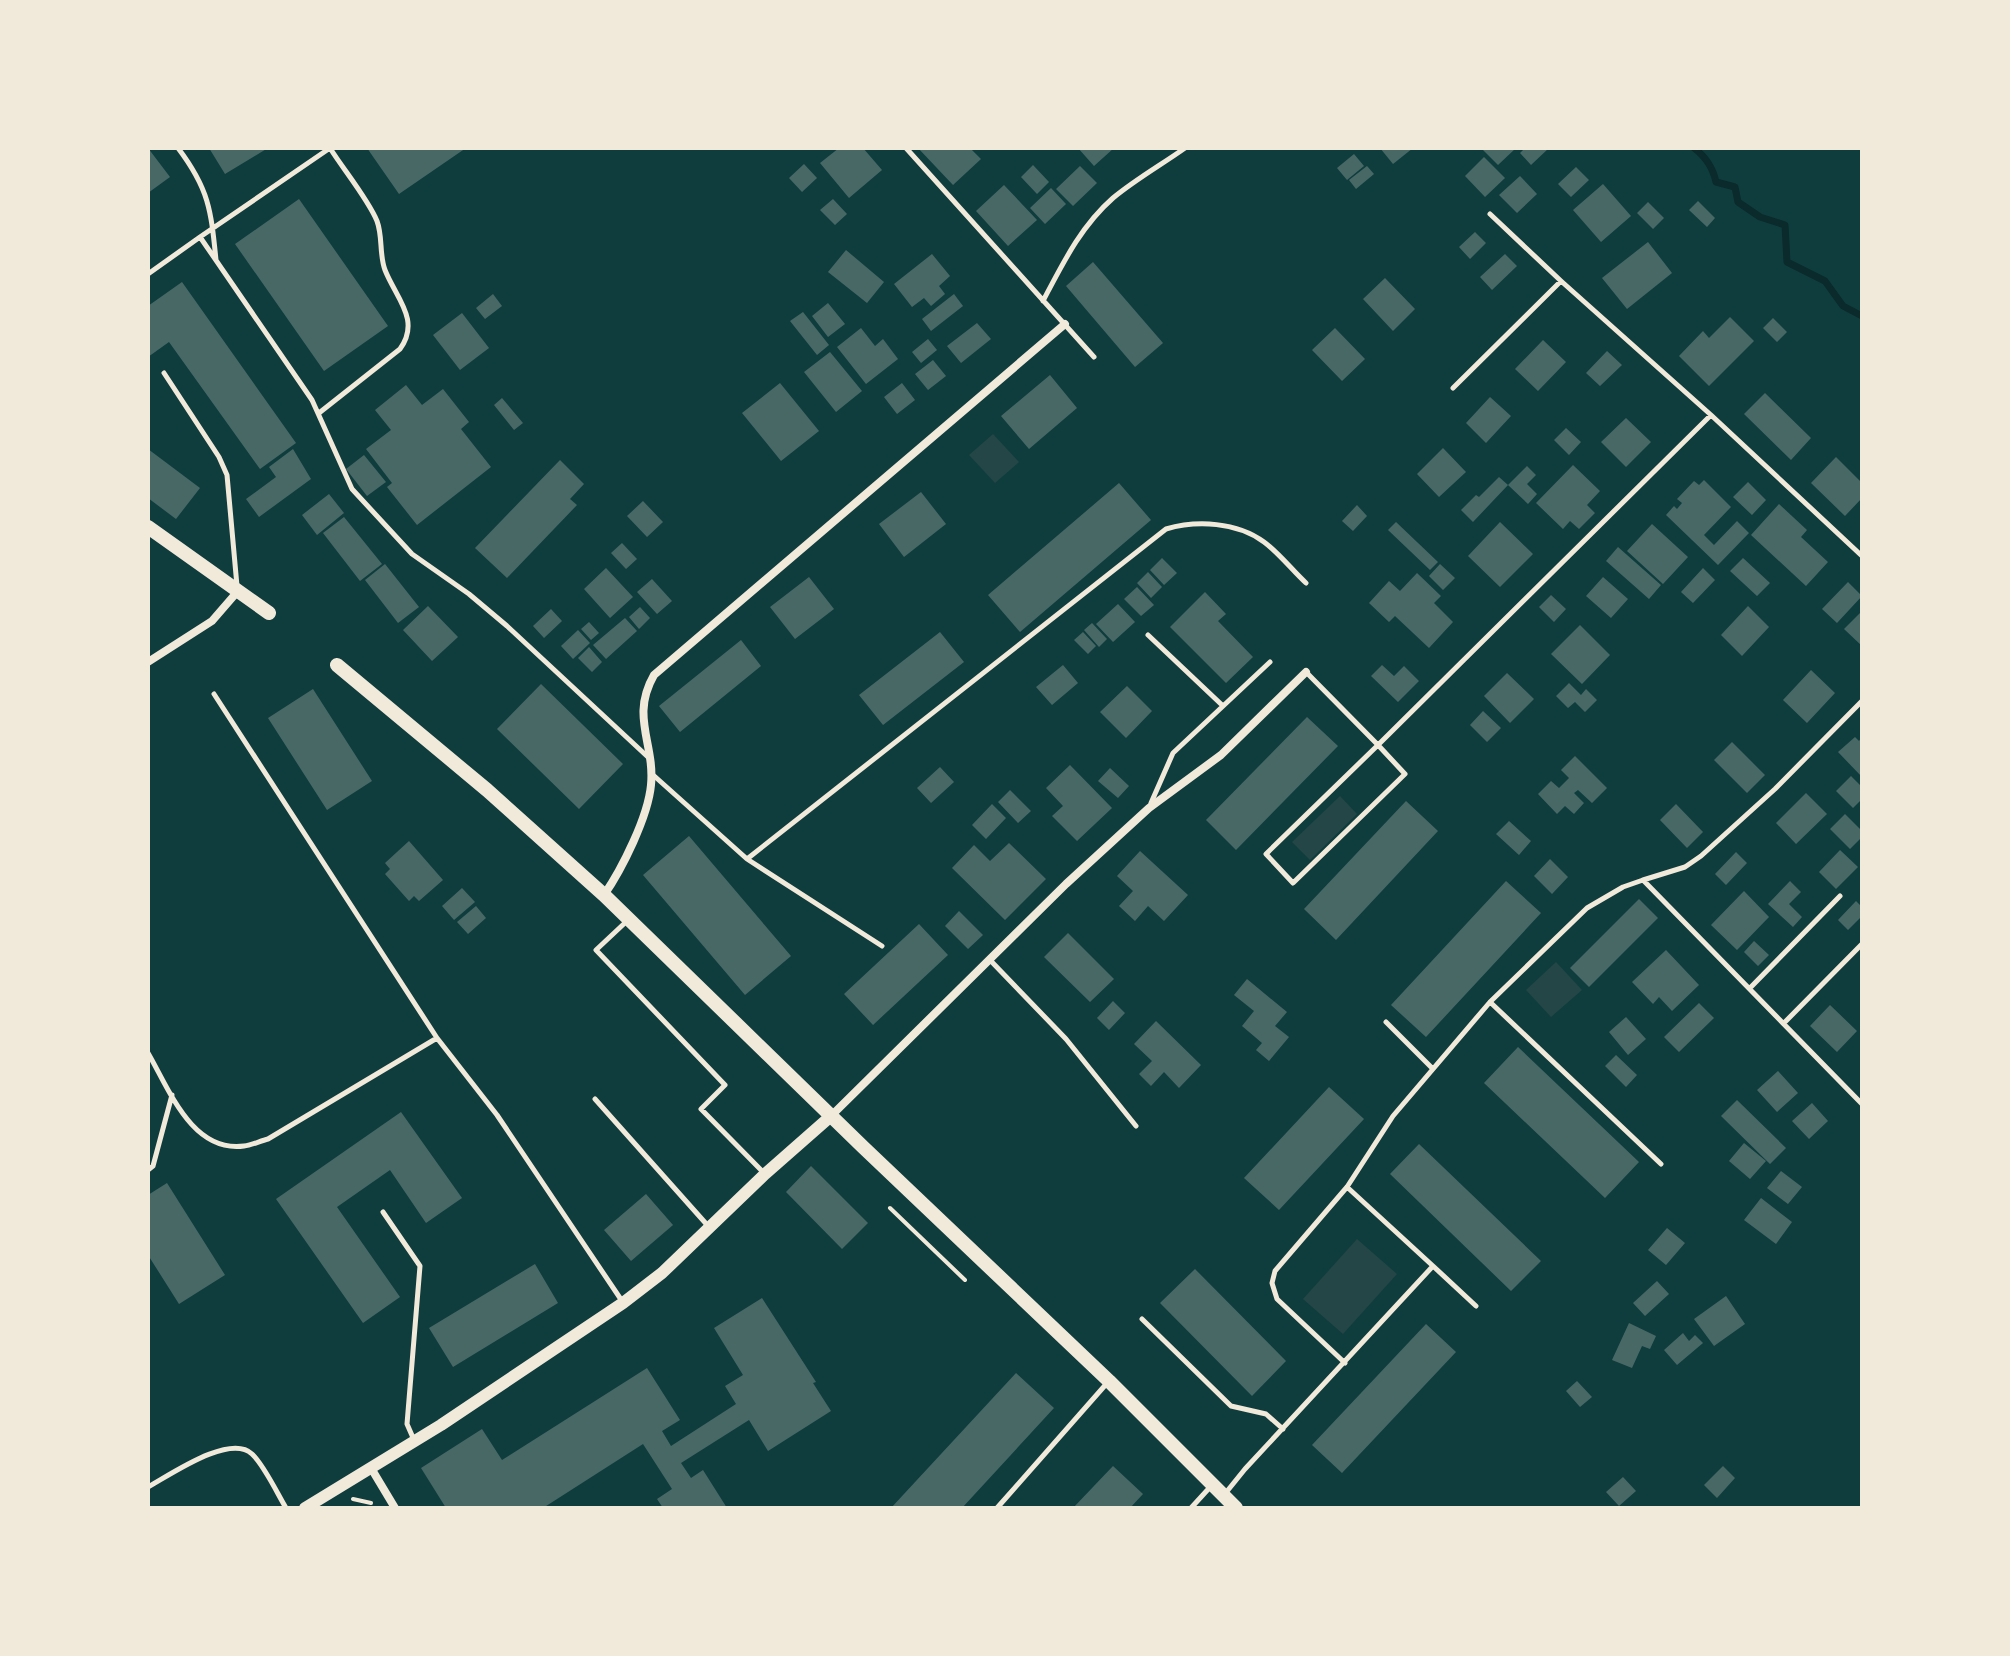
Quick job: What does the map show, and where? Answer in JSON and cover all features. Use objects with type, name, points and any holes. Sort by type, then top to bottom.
[{"type":"main road","points":[[148,527],[269,613]]},
{"type":"main road","points":[[337,665],[487,790],[604,895],[1109,1381],[1236,1508]]},
{"type":"street","points":[[604,895],[618,876],[648,800],[651,773],[642,709],[645,690],[654,675],[1065,324]]},
{"type":"street","points":[[148,662],[212,621],[238,591]]},
{"type":"street","points":[[305,1508],[415,1441],[623,1303],[662,1273],[765,1174],[831,1116],[989,958],[1149,808],[1221,755],[1306,672]]},
{"type":"street","points":[[371,1468],[395,1508]]},
{"type":"lane","points":[[178,148],[205,189],[216,261]]},
{"type":"lane","points":[[148,274],[330,148],[376,220],[383,264],[409,315],[409,327],[407,339],[400,349],[319,413]]},
{"type":"lane","points":[[906,148],[1094,357]]},
{"type":"lane","points":[[1043,301],[1086,226],[1112,199],[1185,148]]},
{"type":"lane","points":[[1490,214],[1862,556]]},
{"type":"lane","points":[[200,237],[319,413],[352,489],[412,554],[469,594],[507,626],[649,758]]},
{"type":"lane","points":[[1453,388],[1561,281]]},
{"type":"lane","points":[[164,373],[219,457],[227,475],[238,591]]},
{"type":"lane","points":[[1306,672],[1378,745],[1405,774],[1293,883],[1266,854],[1378,745],[1711,415]]},
{"type":"lane","points":[[747,859],[1166,529],[1188,522],[1242,532],[1264,541],[1306,583]]},
{"type":"lane","points":[[1148,635],[1222,705]]},
{"type":"lane","points":[[1149,808],[1173,753],[1270,662]]},
{"type":"lane","points":[[214,694],[437,1038],[497,1115],[623,1303]]},
{"type":"lane","points":[[1345,1363],[1277,1299],[1272,1283],[1275,1271],[1347,1187],[1393,1116],[1490,1002],[1587,908],[1623,887],[1685,867],[1701,856],[1775,789],[1862,701]]},
{"type":"lane","points":[[651,773],[747,859],[882,946]]},
{"type":"lane","points":[[1643,880],[1862,1104]]},
{"type":"lane","points":[[1750,988],[1840,896]]},
{"type":"lane","points":[[628,919],[596,950],[725,1085],[701,1109],[765,1174]]},
{"type":"lane","points":[[1784,1023],[1862,944]]},
{"type":"lane","points":[[989,958],[1066,1039],[1136,1126]]},
{"type":"lane","points":[[1490,1002],[1661,1164]]},
{"type":"lane","points":[[1386,1022],[1432,1068]]},
{"type":"lane","points":[[148,1053],[190,1123],[203,1136],[218,1144],[242,1146],[268,1139],[437,1038]]},
{"type":"lane","points":[[148,1170],[153,1166],[173,1094]]},
{"type":"lane","points":[[595,1099],[709,1228]]},
{"type":"lane","points":[[1347,1187],[1476,1306]]},
{"type":"lane","points":[[383,1212],[420,1266],[407,1424],[415,1441]]},
{"type":"lane","points":[[1191,1508],[1218,1490],[1283,1429],[1433,1266]]},
{"type":"lane","points":[[1142,1319],[1231,1406],[1266,1414],[1283,1429]]},
{"type":"lane","points":[[997,1508],[1109,1381]]},
{"type":"lane","points":[[148,1487],[214,1452],[227,1447],[243,1448],[253,1454],[286,1508]]},
{"type":"path","points":[[890,1208],[965,1280]]},
{"type":"path","points":[[347,1498],[371,1503]]},
{"type":"shaded area","points":[[993,434],[1019,462],[995,483],[969,455]]},
{"type":"shaded area","points":[[1340,796],[1357,814],[1310,860],[1292,842]]},
{"type":"shaded area","points":[[1556,962],[1582,990],[1551,1017],[1526,990]]},
{"type":"shaded area","points":[[1357,1239],[1397,1274],[1343,1334],[1303,1299]]},
{"type":"building","points":[[148,148],[170,177],[148,193]]},
{"type":"building","points":[[209,148],[268,148],[225,174]]},
{"type":"building","points":[[367,148],[466,148],[399,194]]},
{"type":"building","points":[[839,148],[863,148],[882,170],[849,198],[820,163]]},
{"type":"building","points":[[918,148],[970,148],[981,159],[953,185]]},
{"type":"building","points":[[1078,148],[1114,148],[1094,166]]},
{"type":"building","points":[[1380,148],[1413,148],[1393,164]]},
{"type":"building","points":[[1481,148],[1516,148],[1498,165]]},
{"type":"building","points":[[1525,148],[1549,148],[1531,165],[1520,153]]},
{"type":"building","points":[[1354,154],[1364,166],[1347,180],[1337,168]]},
{"type":"building","points":[[1484,157],[1505,178],[1485,197],[1465,176]]},
{"type":"building","points":[[804,164],[817,178],[802,192],[789,178]]},
{"type":"building","points":[[1033,165],[1049,182],[1037,194],[1021,177]]},
{"type":"building","points":[[1080,166],[1097,183],[1073,206],[1056,189]]},
{"type":"building","points":[[1367,166],[1374,174],[1356,189],[1349,180]]},
{"type":"building","points":[[1576,167],[1589,180],[1571,197],[1558,184]]},
{"type":"building","points":[[1520,176],[1537,194],[1517,213],[1499,195]]},
{"type":"building","points":[[1603,184],[1631,216],[1601,242],[1573,210]]},
{"type":"building","points":[[1004,185],[1037,220],[1008,246],[976,211]]},
{"type":"building","points":[[1051,188],[1066,204],[1045,224],[1030,208]]},
{"type":"building","points":[[299,199],[388,326],[324,371],[235,244]]},
{"type":"building","points":[[833,199],[847,214],[835,225],[820,210]]},
{"type":"building","points":[[1698,201],[1715,218],[1707,227],[1689,210]]},
{"type":"building","points":[[1648,202],[1664,218],[1653,229],[1637,213]]},
{"type":"building","points":[[1475,232],[1486,243],[1470,259],[1459,247]]},
{"type":"building","points":[[1648,242],[1672,273],[1627,309],[1602,278]]},
{"type":"building","points":[[846,250],[884,282],[867,303],[828,272]]},
{"type":"building","points":[[932,254],[950,276],[939,286],[945,294],[931,306],[924,298],[912,307],[894,284]]},
{"type":"building","points":[[1505,254],[1517,266],[1492,290],[1480,277]]},
{"type":"building","points":[[1093,262],[1163,343],[1135,367],[1066,286]]},
{"type":"building","points":[[1385,278],[1415,309],[1393,331],[1363,299]]},
{"type":"building","points":[[182,282],[296,443],[260,469],[169,342],[148,357],[148,306]]},
{"type":"building","points":[[493,294],[502,306],[485,319],[476,308]]},
{"type":"building","points":[[954,294],[963,306],[931,331],[922,319]]},
{"type":"building","points":[[828,303],[845,324],[828,337],[812,316]]},
{"type":"building","points":[[803,312],[829,345],[817,355],[790,321]]},
{"type":"building","points":[[462,313],[489,348],[460,370],[433,335]]},
{"type":"building","points":[[1730,317],[1754,341],[1709,386],[1679,356],[1703,331],[1709,338]]},
{"type":"building","points":[[1773,318],[1787,332],[1777,342],[1763,328]]},
{"type":"building","points":[[977,323],[991,339],[961,363],[947,346]]},
{"type":"building","points":[[861,328],[875,346],[883,339],[898,359],[866,384],[837,347]]},
{"type":"building","points":[[1335,328],[1365,359],[1342,381],[1312,350]]},
{"type":"building","points":[[928,339],[937,350],[921,363],[912,352]]},
{"type":"building","points":[[1543,340],[1566,362],[1538,391],[1515,369]]},
{"type":"building","points":[[1607,351],[1622,365],[1600,386],[1586,373]]},
{"type":"building","points":[[830,352],[862,391],[836,412],[804,372]]},
{"type":"building","points":[[933,360],[946,376],[928,390],[915,374]]},
{"type":"building","points":[[1050,375],[1077,408],[1029,449],[1001,416]]},
{"type":"building","points":[[780,383],[819,431],[781,461],[742,413]]},
{"type":"building","points":[[902,383],[915,400],[897,414],[884,397]]},
{"type":"building","points":[[406,385],[422,405],[443,389],[469,422],[461,429],[491,467],[417,525],[387,487],[392,483],[366,449],[391,430],[375,410]]},
{"type":"building","points":[[1765,393],[1811,438],[1791,460],[1744,414]]},
{"type":"building","points":[[1490,397],[1511,416],[1486,443],[1466,423]]},
{"type":"building","points":[[502,398],[523,423],[514,430],[494,405]]},
{"type":"building","points":[[1626,418],[1651,442],[1626,467],[1601,442]]},
{"type":"building","points":[[1566,428],[1581,442],[1569,455],[1554,440]]},
{"type":"building","points":[[1443,448],[1466,472],[1439,497],[1417,474]]},
{"type":"building","points":[[148,449],[200,488],[176,519],[148,498]]},
{"type":"building","points":[[293,449],[311,479],[259,517],[246,499],[276,477],[269,467]]},
{"type":"building","points":[[364,455],[386,482],[367,496],[346,469]]},
{"type":"building","points":[[1836,457],[1862,483],[1862,498],[1845,516],[1811,483]]},
{"type":"building","points":[[560,460],[584,484],[570,499],[577,505],[507,578],[475,548]]},
{"type":"building","points":[[1573,465],[1600,491],[1587,505],[1595,513],[1579,529],[1570,521],[1563,529],[1536,503]]},
{"type":"building","points":[[1527,466],[1536,475],[1527,484],[1537,494],[1528,504],[1508,485]]},
{"type":"building","points":[[1499,477],[1508,485],[1473,522],[1461,510]]},
{"type":"building","points":[[1704,480],[1731,507],[1704,535],[1714,545],[1737,521],[1749,533],[1718,565],[1666,515],[1682,503],[1677,499],[1694,481],[1699,485]]},
{"type":"building","points":[[1748,482],[1766,500],[1752,515],[1733,497]]},
{"type":"building","points":[[1119,483],[1151,520],[1020,632],[988,595]]},
{"type":"building","points":[[921,492],[946,524],[904,557],[879,524]]},
{"type":"building","points":[[329,494],[344,513],[317,535],[302,515]]},
{"type":"building","points":[[643,501],[663,522],[647,537],[627,516]]},
{"type":"building","points":[[1779,504],[1807,530],[1801,537],[1828,562],[1806,586],[1751,535]]},
{"type":"building","points":[[1357,505],[1367,516],[1353,531],[1342,521]]},
{"type":"building","points":[[344,517],[382,564],[360,581],[323,533]]},
{"type":"building","points":[[1396,522],[1438,562],[1430,570],[1388,530]]},
{"type":"building","points":[[1500,522],[1533,554],[1500,587],[1468,556]]},
{"type":"building","points":[[1652,524],[1688,557],[1663,584],[1627,551]]},
{"type":"building","points":[[622,543],[637,559],[626,569],[611,553]]},
{"type":"building","points":[[1618,547],[1661,585],[1649,599],[1606,561]]},
{"type":"building","points":[[1162,558],[1177,573],[1164,585],[1150,570]]},
{"type":"building","points":[[1743,558],[1770,583],[1757,596],[1730,571]]},
{"type":"building","points":[[385,564],[419,607],[398,623],[365,580]]},
{"type":"building","points":[[1440,564],[1455,578],[1443,590],[1429,576]]},
{"type":"building","points":[[606,568],[633,597],[610,618],[584,589]]},
{"type":"building","points":[[1703,568],[1715,580],[1693,603],[1681,592]]},
{"type":"building","points":[[1148,572],[1162,587],[1151,598],[1137,583]]},
{"type":"building","points":[[1417,573],[1441,596],[1434,603],[1453,622],[1429,648],[1395,616],[1389,622],[1369,603],[1389,581],[1400,591]]},
{"type":"building","points":[[809,577],[834,609],[795,639],[770,607]]},
{"type":"building","points":[[1603,577],[1628,599],[1611,618],[1586,596]]},
{"type":"building","points":[[652,579],[672,601],[657,614],[637,592]]},
{"type":"building","points":[[1848,582],[1862,596],[1837,623],[1822,609]]},
{"type":"building","points":[[1137,587],[1154,605],[1141,616],[1124,599]]},
{"type":"building","points":[[1205,592],[1226,614],[1218,621],[1253,657],[1226,683],[1170,627]]},
{"type":"building","points":[[1551,595],[1566,609],[1554,622],[1539,607]]},
{"type":"building","points":[[1118,604],[1135,622],[1113,642],[1096,624]]},
{"type":"building","points":[[428,606],[458,637],[432,661],[403,630]]},
{"type":"building","points":[[1748,606],[1769,627],[1742,656],[1721,635]]},
{"type":"building","points":[[640,607],[650,618],[639,629],[629,617]]},
{"type":"building","points":[[551,609],[562,621],[544,638],[533,626]]},
{"type":"building","points":[[1862,611],[1862,646],[1844,629]]},
{"type":"building","points":[[625,618],[637,631],[606,659],[593,645]]},
{"type":"building","points":[[589,622],[599,633],[591,640],[581,629]]},
{"type":"building","points":[[1092,623],[1107,639],[1099,647],[1084,630]]},
{"type":"building","points":[[1580,625],[1610,655],[1582,684],[1551,654]]},
{"type":"building","points":[[578,630],[590,643],[573,659],[561,646]]},
{"type":"building","points":[[940,632],[964,662],[883,725],[859,695]]},
{"type":"building","points":[[1083,632],[1096,646],[1088,654],[1074,640]]},
{"type":"building","points":[[741,640],[761,666],[680,732],[659,706]]},
{"type":"building","points":[[589,647],[602,662],[592,672],[578,658]]},
{"type":"building","points":[[1063,665],[1078,683],[1052,705],[1036,687]]},
{"type":"building","points":[[1382,665],[1394,676],[1404,666],[1419,681],[1398,702],[1371,676]]},
{"type":"building","points":[[1811,670],[1835,693],[1807,723],[1783,700]]},
{"type":"building","points":[[1507,673],[1534,699],[1510,723],[1484,696]]},
{"type":"building","points":[[1569,683],[1581,695],[1586,689],[1597,700],[1585,712],[1575,702],[1568,708],[1556,696]]},
{"type":"building","points":[[541,684],[623,764],[579,809],[497,729]]},
{"type":"building","points":[[1127,686],[1152,711],[1126,738],[1100,712]]},
{"type":"building","points":[[313,689],[372,781],[327,810],[268,718]]},
{"type":"building","points":[[1483,711],[1501,728],[1487,742],[1470,725]]},
{"type":"building","points":[[1307,717],[1338,746],[1236,850],[1206,820]]},
{"type":"building","points":[[1855,737],[1859,741],[1862,737],[1862,777],[1838,752]]},
{"type":"building","points":[[1732,742],[1765,775],[1747,793],[1714,760]]},
{"type":"building","points":[[1575,756],[1607,788],[1592,803],[1578,790],[1574,793],[1584,803],[1574,814],[1565,806],[1557,814],[1538,794],[1551,781],[1559,788],[1569,778],[1561,770]]},
{"type":"building","points":[[1070,765],[1112,808],[1077,841],[1052,816],[1063,806],[1046,788]]},
{"type":"building","points":[[940,767],[954,782],[931,803],[917,788]]},
{"type":"building","points":[[1110,768],[1129,786],[1118,798],[1098,781]]},
{"type":"building","points":[[1851,776],[1862,787],[1862,799],[1853,808],[1836,791]]},
{"type":"building","points":[[1010,790],[1031,811],[1018,823],[998,802]]},
{"type":"building","points":[[1806,793],[1827,814],[1796,844],[1776,823]]},
{"type":"building","points":[[1406,801],[1438,831],[1336,940],[1304,909]]},
{"type":"building","points":[[992,804],[1006,818],[986,839],[972,825]]},
{"type":"building","points":[[1676,804],[1703,832],[1687,848],[1660,820]]},
{"type":"building","points":[[1845,814],[1862,831],[1862,837],[1850,849],[1830,829]]},
{"type":"building","points":[[1509,821],[1531,841],[1519,855],[1496,834]]},
{"type":"building","points":[[689,836],[791,956],[745,995],[643,875]]},
{"type":"building","points":[[409,841],[443,880],[419,901],[414,896],[409,901],[385,874],[390,869],[385,863]]},
{"type":"building","points":[[1009,843],[1046,879],[1005,920],[952,868],[974,845],[990,861]]},
{"type":"building","points":[[1840,850],[1858,867],[1836,889],[1819,872]]},
{"type":"building","points":[[1140,851],[1188,895],[1164,921],[1148,906],[1135,921],[1119,906],[1133,891],[1117,876]]},
{"type":"building","points":[[1736,852],[1747,863],[1726,885],[1715,874]]},
{"type":"building","points":[[1550,859],[1568,877],[1552,894],[1534,876]]},
{"type":"building","points":[[1506,881],[1541,913],[1426,1037],[1391,1005]]},
{"type":"building","points":[[1790,881],[1801,892],[1789,904],[1802,917],[1793,927],[1768,904]]},
{"type":"building","points":[[462,888],[475,902],[454,920],[442,906]]},
{"type":"building","points":[[1744,891],[1769,917],[1737,950],[1711,925]]},
{"type":"building","points":[[1639,899],[1658,918],[1589,987],[1570,968]]},
{"type":"building","points":[[1856,901],[1862,907],[1862,916],[1848,930],[1838,920]]},
{"type":"building","points":[[476,906],[486,918],[468,934],[457,922]]},
{"type":"building","points":[[959,911],[983,935],[968,949],[945,926]]},
{"type":"building","points":[[919,924],[948,955],[873,1025],[844,994]]},
{"type":"building","points":[[1068,933],[1114,979],[1090,1002],[1044,957]]},
{"type":"building","points":[[1754,941],[1769,955],[1758,966],[1744,952]]},
{"type":"building","points":[[1666,950],[1699,985],[1672,1011],[1659,997],[1653,1004],[1632,982]]},
{"type":"building","points":[[1247,979],[1287,1012],[1275,1026],[1289,1037],[1269,1061],[1256,1050],[1262,1043],[1242,1026],[1254,1011],[1234,995]]},
{"type":"building","points":[[1113,1001],[1125,1013],[1109,1030],[1097,1018]]},
{"type":"building","points":[[1699,1003],[1714,1018],[1679,1052],[1664,1037]]},
{"type":"building","points":[[1830,1005],[1857,1031],[1837,1052],[1810,1026]]},
{"type":"building","points":[[1626,1017],[1646,1039],[1628,1055],[1609,1032]]},
{"type":"building","points":[[1156,1021],[1201,1065],[1179,1088],[1164,1072],[1151,1086],[1139,1074],[1152,1061],[1134,1044]]},
{"type":"building","points":[[1518,1047],[1639,1162],[1605,1198],[1484,1083]]},
{"type":"building","points":[[1616,1055],[1637,1075],[1626,1087],[1605,1066]]},
{"type":"building","points":[[1778,1071],[1798,1093],[1777,1112],[1757,1090]]},
{"type":"building","points":[[1329,1087],[1364,1119],[1279,1210],[1244,1178]]},
{"type":"building","points":[[1737,1100],[1786,1148],[1770,1164],[1721,1116]]},
{"type":"building","points":[[1812,1103],[1828,1121],[1809,1139],[1792,1121]]},
{"type":"building","points":[[401,1112],[462,1198],[426,1223],[390,1170],[337,1207],[400,1297],[363,1323],[276,1199]]},
{"type":"building","points":[[1744,1143],[1766,1161],[1750,1179],[1729,1161]]},
{"type":"building","points":[[1419,1144],[1541,1261],[1511,1291],[1390,1174]]},
{"type":"building","points":[[811,1166],[868,1223],[842,1249],[786,1192]]},
{"type":"building","points":[[1781,1171],[1802,1187],[1788,1204],[1767,1188]]},
{"type":"building","points":[[167,1183],[225,1275],[179,1304],[148,1255],[148,1195]]},
{"type":"building","points":[[646,1194],[673,1225],[631,1261],[604,1230]]},
{"type":"building","points":[[1761,1198],[1792,1222],[1776,1244],[1744,1220]]},
{"type":"building","points":[[1667,1228],[1685,1243],[1666,1265],[1648,1250]]},
{"type":"building","points":[[535,1264],[558,1303],[453,1367],[429,1328]]},
{"type":"building","points":[[1195,1269],[1286,1361],[1252,1396],[1160,1303]]},
{"type":"building","points":[[1657,1281],[1669,1294],[1645,1316],[1633,1303]]},
{"type":"building","points":[[1726,1296],[1745,1324],[1714,1346],[1694,1319]]},
{"type":"building","points":[[762,1298],[831,1411],[768,1451],[749,1420],[681,1463],[691,1478],[703,1470],[727,1508],[663,1508],[657,1499],[672,1489],[643,1444],[543,1508],[446,1508],[421,1468],[482,1429],[502,1460],[647,1368],[680,1420],[662,1431],[671,1446],[736,1404],[725,1386],[743,1375],[714,1328]]},
{"type":"building","points":[[1629,1323],[1656,1336],[1650,1349],[1642,1346],[1632,1368],[1612,1360]]},
{"type":"building","points":[[1426,1324],[1456,1352],[1342,1473],[1312,1445]]},
{"type":"building","points":[[1683,1333],[1689,1341],[1695,1335],[1703,1343],[1677,1365],[1664,1350]]},
{"type":"building","points":[[1016,1373],[1054,1408],[962,1508],[891,1508]]},
{"type":"building","points":[[1577,1381],[1592,1397],[1580,1407],[1566,1391]]},
{"type":"building","points":[[1113,1466],[1143,1494],[1130,1508],[1073,1508]]},
{"type":"building","points":[[1723,1466],[1735,1478],[1717,1498],[1704,1485]]},
{"type":"building","points":[[1623,1477],[1636,1491],[1619,1506],[1606,1492]]},
{"type":"waterway","points":[[1694,148],[1708,163],[1716,182],[1735,187],[1738,202],[1760,217],[1785,225],[1787,262],[1825,281],[1843,306],[1862,316]]}]
